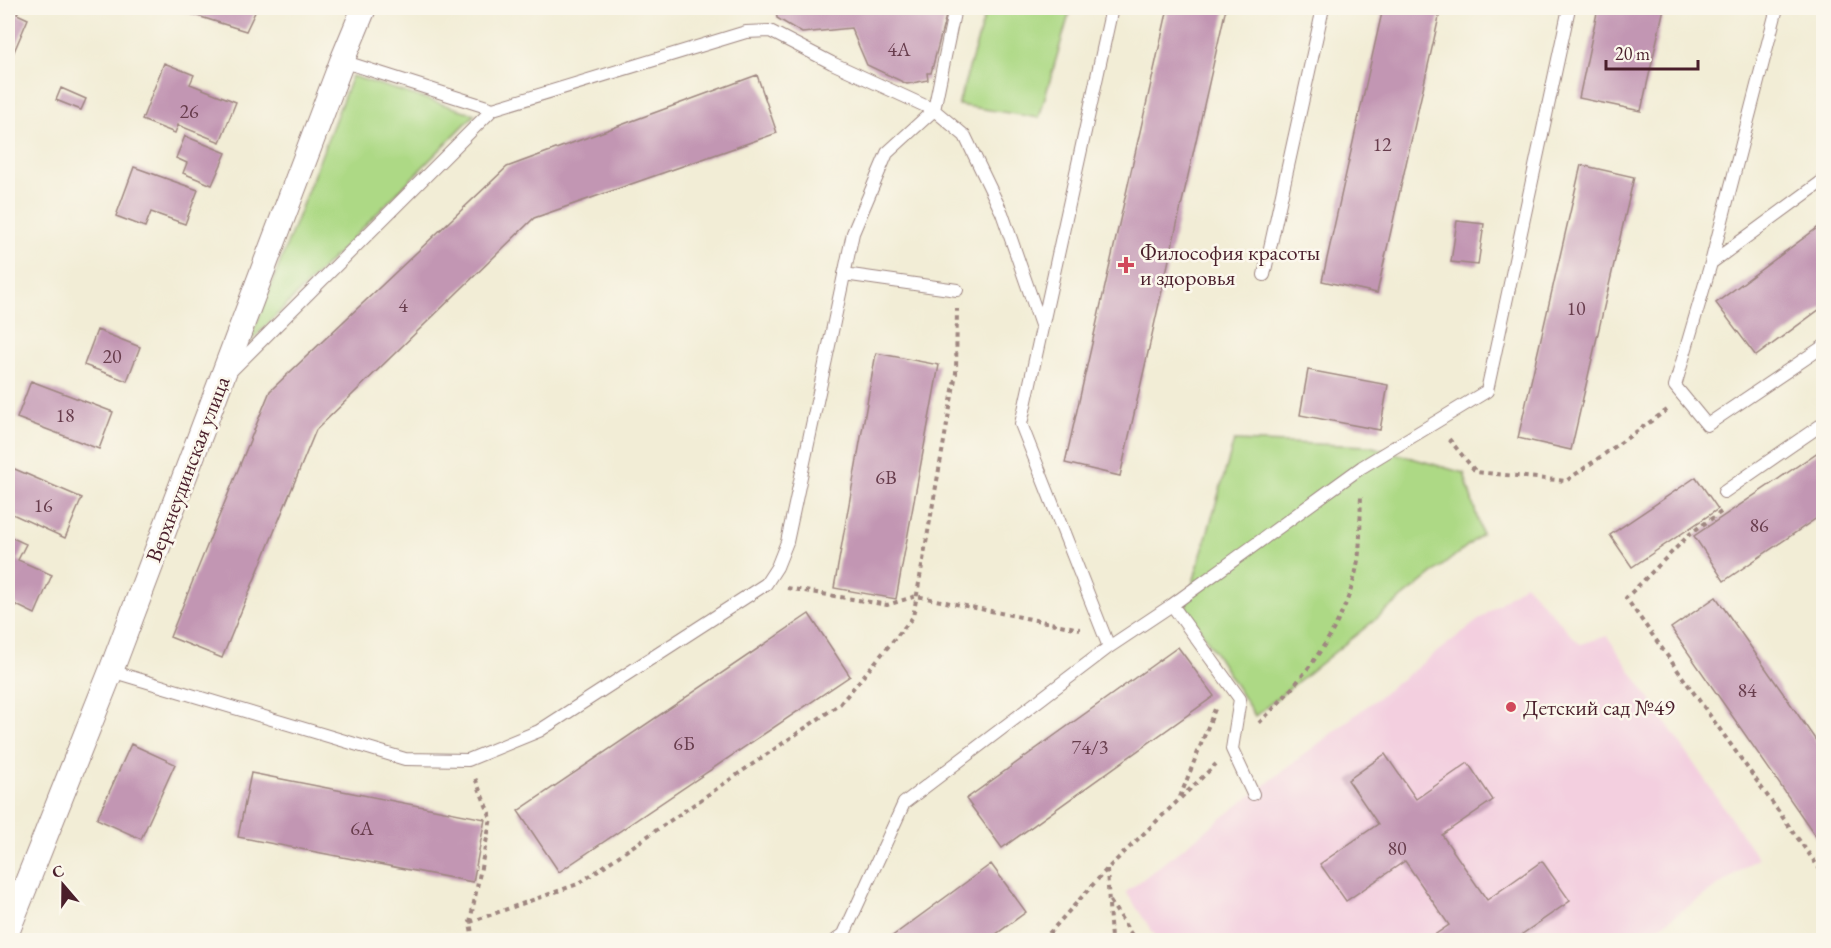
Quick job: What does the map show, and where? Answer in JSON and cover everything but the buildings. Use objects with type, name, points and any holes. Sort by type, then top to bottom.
[{"type":"street","name":"Верхнеудинская улица","points":[[8,930],[111,671],[364,8]]},
{"type":"lane","points":[[111,671],[405,759],[468,760],[539,730],[766,584],[777,567],[787,542],[853,233],[887,153],[934,110],[955,8]]},
{"type":"lane","points":[[1109,647],[1022,424],[1112,8]]},
{"type":"lane","points":[[1264,274],[1323,8]]},
{"type":"lane","points":[[836,940],[844,934],[904,803],[1109,647],[1172,605],[1362,467],[1487,391],[1569,8]]},
{"type":"lane","points":[[1777,8],[1711,263],[1675,386],[1707,425],[1824,346]]},
{"type":"lane","points":[[220,381],[492,109],[746,32],[770,31],[832,63],[934,110],[965,136],[1002,213],[1042,328]]},
{"type":"lane","points":[[342,61],[492,109]]},
{"type":"lane","points":[[1711,263],[1824,180]]},
{"type":"lane","points":[[844,274],[957,291]]},
{"type":"lane","points":[[1724,492],[1824,423]]},
{"type":"lane","points":[[1172,605],[1240,699],[1232,749],[1253,794]]},
{"type":"path","points":[[470,922],[578,884],[840,704],[913,617],[956,374],[957,291]]},
{"type":"path","points":[[1436,422],[1476,472],[1566,481],[1684,398]]},
{"type":"path","points":[[1043,940],[1107,868],[1275,707],[1316,659],[1346,605],[1358,560],[1362,467]]},
{"type":"path","points":[[1724,492],[1725,510],[1691,533],[1626,598],[1824,875]]},
{"type":"path","points":[[766,584],[887,605],[916,596],[1104,634]]},
{"type":"path","points":[[1178,800],[1217,703]]},
{"type":"path","points":[[468,760],[491,818],[470,922],[473,940]]},
{"type":"path","points":[[1107,868],[1111,940]]},
{"type":"path","points":[[1109,900],[1135,940]]},
{"type":"shaded area","name":"Детский сад №49","points":[[1525,584],[1580,644],[1607,636],[1758,858],[1640,940],[1158,940],[1126,892]]},
{"type":"green space","points":[[987,8],[1071,8],[1039,118],[958,105]]},
{"type":"green space","points":[[352,76],[475,114],[249,343]]},
{"type":"green space","points":[[1234,441],[1370,446],[1464,473],[1482,534],[1255,716],[1186,607]]},
{"type":"place","name":"Философия красоты и здоровья","points":[[1126,265]]},
{"type":"place","name":"Детский сад №49","points":[[1511,707]]}]
